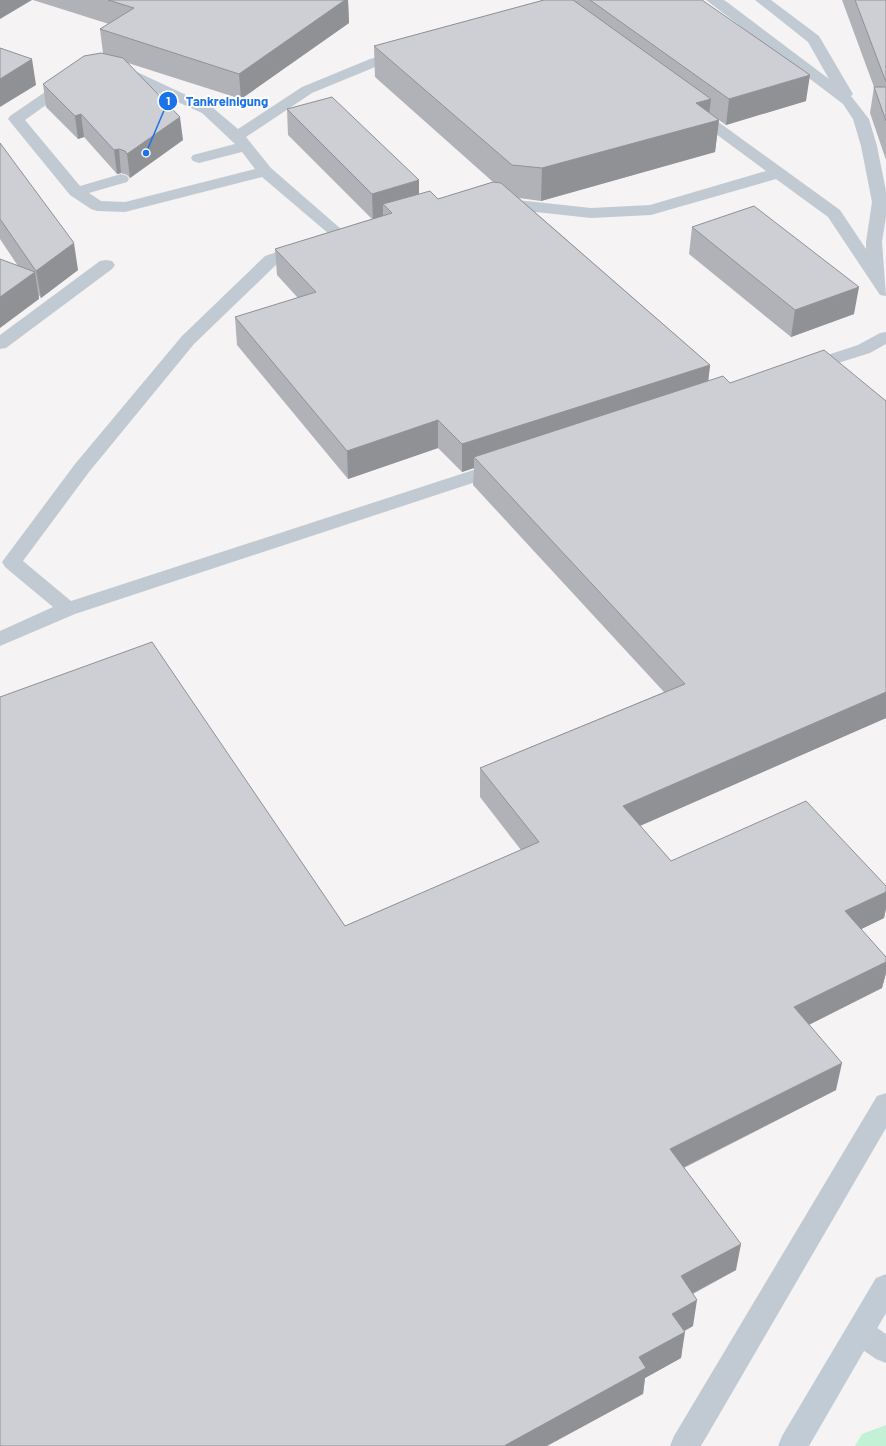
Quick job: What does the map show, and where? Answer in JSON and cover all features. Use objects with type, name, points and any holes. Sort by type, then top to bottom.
[{"type":"main road","points":[[792,1446],[886,1287]]},
{"type":"street","points":[[713,0],[722,5],[848,101]]},
{"type":"street","points":[[762,0],[814,39],[848,101],[861,119],[870,146],[880,202],[874,242],[876,277]]},
{"type":"street","points":[[199,158],[240,142],[307,90],[375,62],[418,49]]},
{"type":"street","points":[[68,609],[6,559],[188,340],[271,260],[348,234],[265,171],[240,142],[207,110],[132,75],[104,69]]},
{"type":"street","points":[[81,74],[16,119],[76,192],[97,206],[125,207],[265,171]]},
{"type":"street","points":[[681,102],[834,214],[886,291]]},
{"type":"street","points":[[484,201],[591,213],[651,210],[778,172]]},
{"type":"street","points":[[76,192],[121,179]]},
{"type":"street","points":[[0,344],[106,265]]},
{"type":"street","points":[[788,374],[864,349],[886,337]]},
{"type":"street","points":[[0,639],[68,609],[516,463]]},
{"type":"street","points":[[685,1446],[886,1104]]},
{"type":"street","points":[[860,1332],[886,1350]]},
{"type":"green space","points":[[886,1425],[886,1446],[855,1446],[862,1434]]},
{"type":"building","points":[[108,0],[345,0],[239,74],[100,29],[134,8]]},
{"type":"building","points":[[544,0],[573,0],[711,99],[696,103],[719,120],[542,168],[512,165],[374,46]]},
{"type":"building","points":[[590,0],[702,0],[810,75],[729,99]]},
{"type":"building","points":[[855,0],[886,0],[886,82]]},
{"type":"building","points":[[0,48],[32,59],[0,79]]},
{"type":"building","points":[[101,53],[123,58],[180,117],[127,154],[125,151],[119,149],[114,150],[81,114],[75,116],[43,84],[84,56]]},
{"type":"building","points":[[874,87],[886,87],[886,121]]},
{"type":"building","points":[[332,97],[419,180],[372,194],[287,109]]},
{"type":"building","points":[[0,143],[74,243],[36,271],[0,219]]},
{"type":"building","points":[[493,182],[501,183],[710,365],[462,444],[438,420],[347,451],[235,317],[316,292],[275,249],[392,213],[383,204],[430,191],[438,199]]},
{"type":"building","points":[[754,206],[859,287],[795,310],[692,227]]},
{"type":"building","points":[[0,259],[35,272],[0,297]]},
{"type":"building","points":[[824,350],[886,401],[886,692],[623,806],[671,861],[806,801],[886,886],[886,892],[845,911],[886,957],[886,962],[794,1007],[842,1063],[670,1149],[741,1244],[681,1276],[697,1300],[672,1314],[685,1332],[639,1357],[646,1368],[504,1446],[0,1446],[0,697],[152,642],[345,926],[539,842],[480,768],[685,684],[474,457],[723,376],[730,383]]},
{"type":"place","name":"Tankreinigung","points":[[146,153]]}]
